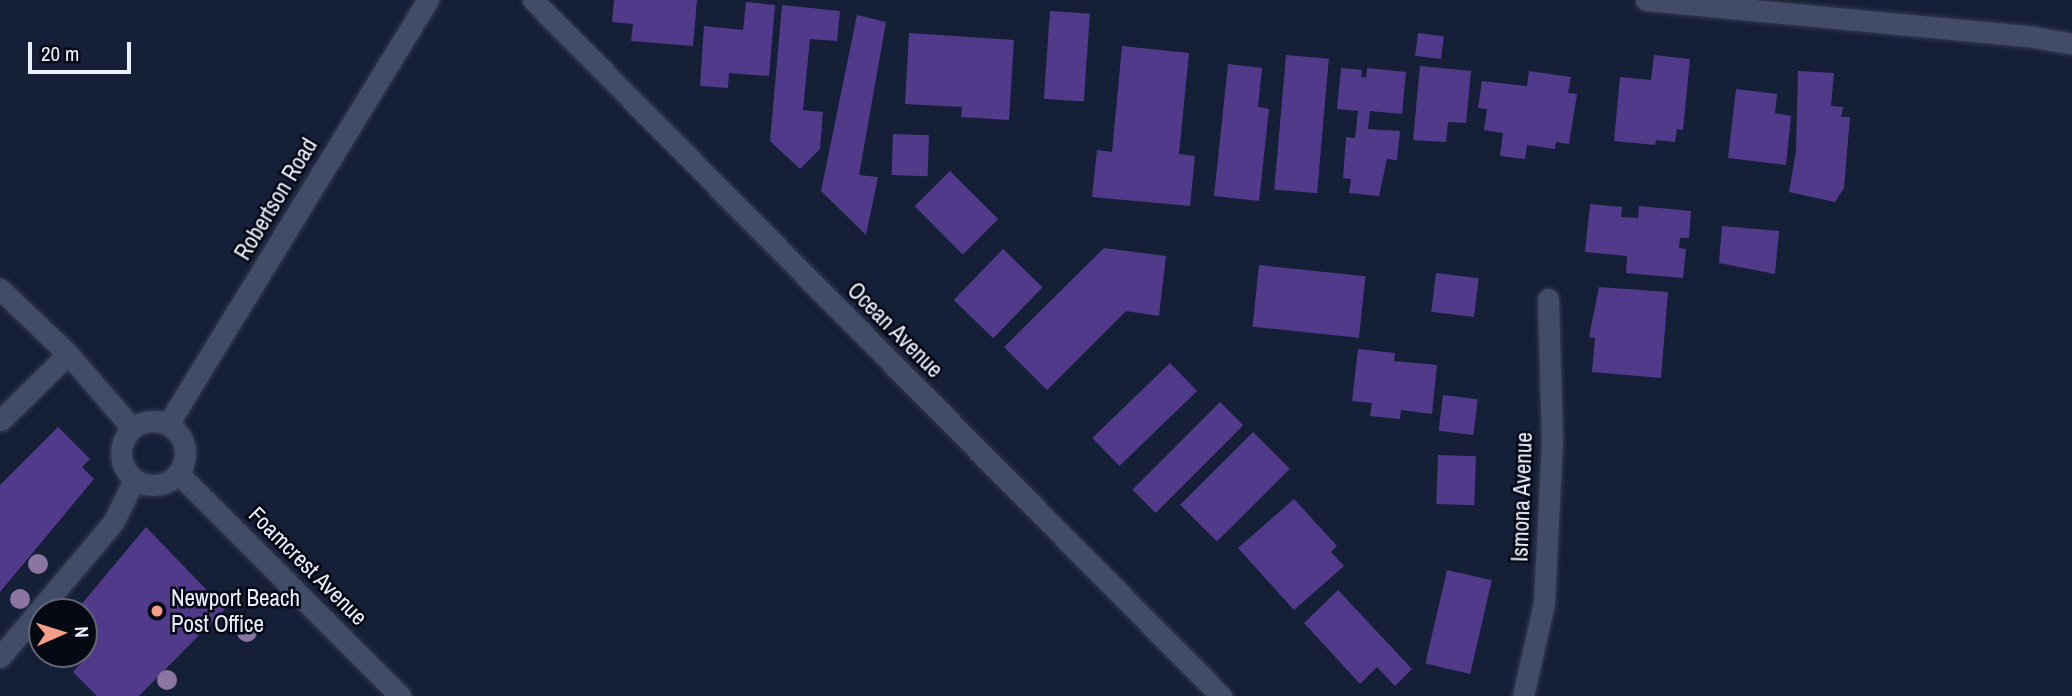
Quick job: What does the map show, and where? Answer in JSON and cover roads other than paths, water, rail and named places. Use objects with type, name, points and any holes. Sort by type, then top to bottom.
[{"type":"street","name":"Robertson Road","points":[[168,424],[428,0]]},
{"type":"street","name":"Ocean Avenue","points":[[533,0],[1221,696]]},
{"type":"street","points":[[1646,0],[2034,37],[2072,44]]},
{"type":"street","points":[[0,289],[68,354],[132,428]]},
{"type":"street","name":"Ismona Avenue","points":[[1523,696],[1544,603],[1552,442],[1548,299]]},
{"type":"street","points":[[1,420],[68,354]]},
{"type":"street","points":[[150,421],[168,424],[178,433],[185,454],[178,473],[159,485],[134,480],[120,457],[132,428],[150,421]]},
{"type":"street","name":"Foamcrest Avenue","points":[[178,473],[400,696]]},
{"type":"street","points":[[0,657],[114,521],[134,480]]},
{"type":"place","name":"Newport Beach Post Office","points":[[157,611]]}]
